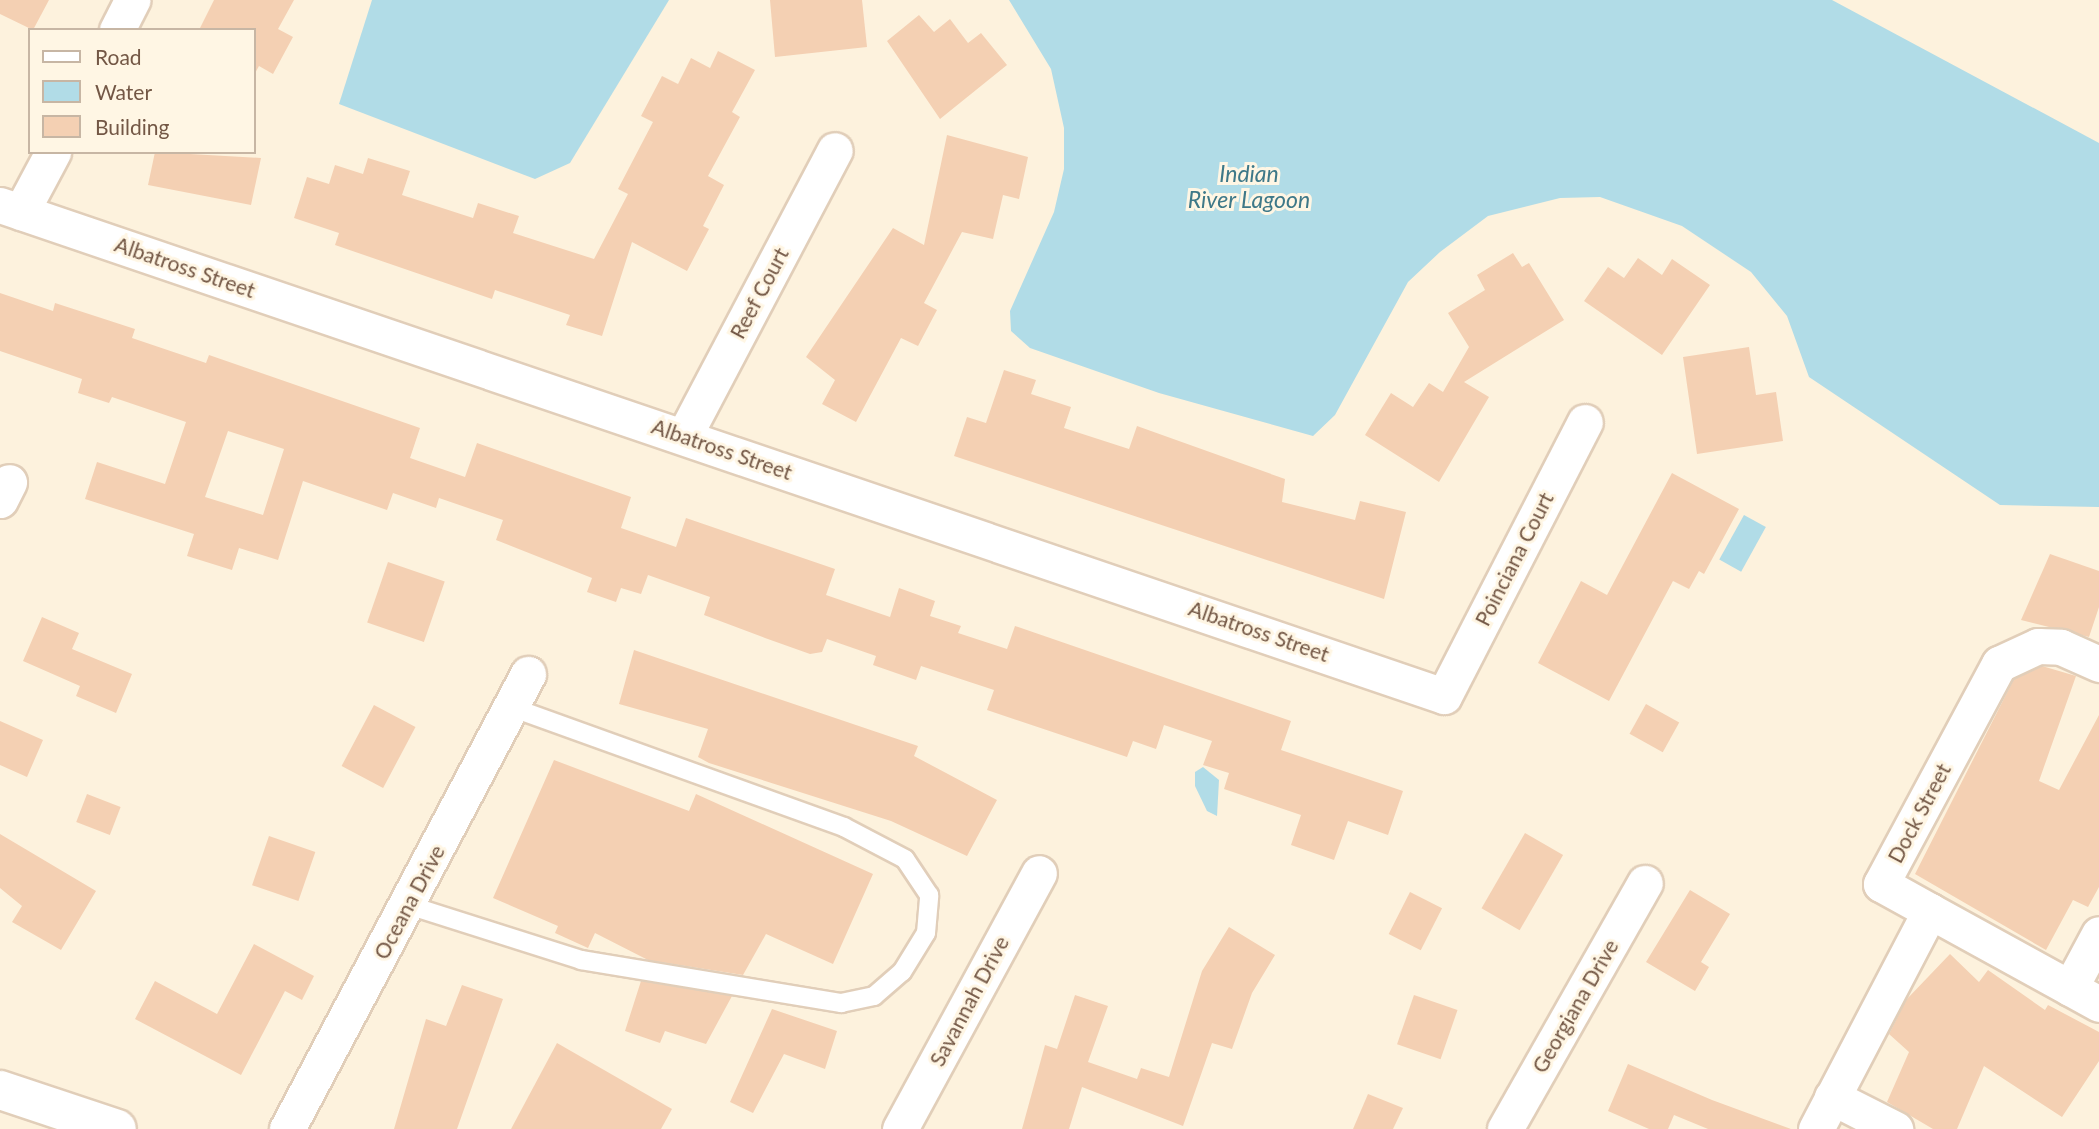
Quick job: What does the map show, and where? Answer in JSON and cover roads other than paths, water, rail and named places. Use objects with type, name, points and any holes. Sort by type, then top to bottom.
[{"type":"street","points":[[118,28],[132,0]]},
{"type":"street","name":"Reef Court","points":[[684,436],[835,150]]},
{"type":"street","points":[[10,208],[50,154]]},
{"type":"street","name":"Albatross Street","points":[[10,208],[1444,696]]},
{"type":"street","name":"Poinciana Court","points":[[1444,696],[1585,422]]},
{"type":"street","name":"Dock Street","points":[[1930,911],[1881,884],[1998,664],[2038,646],[2090,659]]},
{"type":"street","name":"Oceana Drive","points":[[287,1129],[528,674]]},
{"type":"street","name":"Savannah Drive","points":[[900,1129],[1039,873]]},
{"type":"street","name":"Georgiana Drive","points":[[1505,1129],[1645,883]]},
{"type":"street","points":[[1816,1129],[1930,911],[2085,996],[2099,934]]},
{"type":"street","points":[[0,1090],[117,1129]]},
{"type":"street","points":[[1832,1097],[1895,1129]]},
{"type":"lane","points":[[408,905],[581,960],[842,1003],[874,996],[902,972],[926,933],[929,895],[905,859],[845,827],[511,707]]},
{"type":"water","points":[[372,0],[669,0],[570,163],[535,179],[339,104]]},
{"type":"water","name":"Indian River Lagoon","points":[[1009,0],[1832,0],[2099,143],[2099,507],[2000,505],[1809,377],[1787,316],[1751,272],[1682,226],[1600,197],[1560,198],[1488,216],[1440,252],[1408,282],[1335,415],[1313,436],[1159,393],[1030,348],[1011,331],[1010,311],[1054,212],[1064,169],[1064,128],[1051,69]]},
{"type":"water","points":[[1744,515],[1766,527],[1741,572],[1719,560]]},
{"type":"water","points":[[1203,767],[1219,780],[1217,816],[1207,811],[1195,786],[1195,772]]}]
